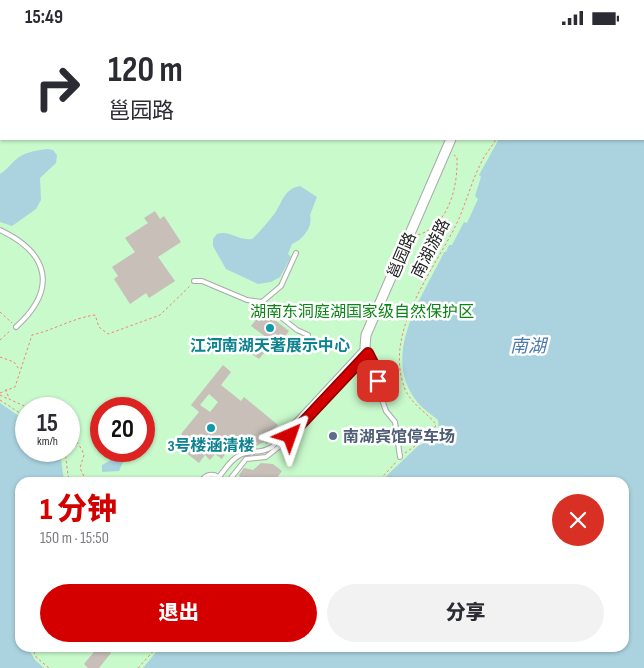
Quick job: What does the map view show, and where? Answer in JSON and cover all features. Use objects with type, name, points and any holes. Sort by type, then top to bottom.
[{"type":"street","name":"邕园路","points":[[368,353],[366,335],[449,140]]},
{"type":"lane","points":[[0,230],[20,239],[31,249],[38,261],[42,277],[42,289],[37,301],[16,327]]},
{"type":"lane","points":[[262,302],[281,286],[296,253]]},
{"type":"lane","points":[[194,281],[202,281],[247,300],[262,302],[297,330],[308,335]]},
{"type":"lane","points":[[368,353],[376,369],[380,394],[386,411],[395,422],[400,457]]},
{"type":"lane","points":[[205,477],[208,475],[219,477],[238,456],[245,453],[261,453],[272,447],[368,353]]},
{"type":"lane","points":[[232,477],[246,459],[266,457],[280,446],[368,353]]},
{"type":"path","name":"南湖游路","points":[[382,477],[400,457],[433,433],[436,424],[413,404],[402,380],[399,360],[400,339],[407,319],[456,224],[482,160],[495,140]]},
{"type":"path","points":[[409,236],[429,231],[444,215],[455,191],[458,177],[457,157],[445,148]]},
{"type":"path","points":[[15,402],[0,394],[6,389],[15,387],[32,335],[53,330],[79,317],[95,315],[99,327],[108,334],[129,327],[160,315],[194,281]]},
{"type":"path","points":[[0,312],[16,327],[4,334],[0,340]]},
{"type":"path","points":[[0,357],[14,362],[20,370]]},
{"type":"path","points":[[6,389],[9,399]]},
{"type":"path","points":[[0,400],[15,410]]},
{"type":"path","points":[[80,447],[84,455],[80,468],[84,477]]},
{"type":"path","points":[[66,462],[68,477]]},
{"type":"path","points":[[34,652],[36,657],[49,668]]},
{"type":"path","points":[[138,668],[152,652]]},
{"type":"green space","name":"湖南东洞庭湖国家级自然保护区","points":[[0,140],[644,140],[644,668],[0,668]]},
{"type":"water","name":"南湖","points":[[498,140],[644,140],[644,668],[143,668],[156,652],[629,652],[629,477],[385,477],[418,446],[434,438],[439,431],[438,420],[417,402],[406,381],[402,362],[404,343],[417,305],[444,252],[446,252],[449,245],[452,245],[464,222],[467,223],[478,199],[475,196],[481,177],[479,175]]},
{"type":"water","points":[[47,149],[53,150],[57,155],[56,163],[40,178],[41,200],[36,209],[12,226],[0,222],[0,174],[22,155]]},
{"type":"water","points":[[300,186],[317,197],[310,215],[309,228],[300,239],[292,244],[288,254],[291,257],[280,277],[271,282],[258,284],[226,269],[213,246],[213,239],[217,234],[226,233],[242,239],[252,239],[275,213],[284,196],[290,190]]},
{"type":"water","points":[[0,403],[15,413],[15,462],[61,462],[63,477],[15,477],[15,652],[30,652],[35,660],[44,668],[0,668]]},
{"type":"water","points":[[108,462],[123,462],[119,471],[102,472],[102,465]]},
{"type":"building","points":[[155,211],[160,219],[164,216],[181,242],[158,257],[175,281],[149,298],[146,293],[130,304],[114,279],[118,276],[112,267],[135,252],[125,238],[148,223],[144,218]]},
{"type":"building","name":"江河南湖天著展示中心","points":[[263,311],[289,331],[278,346],[251,326]]},
{"type":"building","points":[[248,341],[264,353],[259,359],[243,348]]},
{"type":"building","name":"3号楼涵清楼","points":[[223,365],[231,372],[221,385],[241,401],[244,397],[278,425],[273,430],[277,433],[267,444],[264,442],[256,446],[234,439],[222,459],[215,454],[210,460],[205,455],[199,463],[176,445],[183,436],[181,434],[199,412],[191,405]],"holes":[[[209,394],[218,402],[210,412],[200,405]]]},
{"type":"building","points":[[261,463],[273,464],[282,471],[278,477],[240,477],[239,475],[244,468],[253,470]]},
{"type":"building","points":[[94,652],[111,653],[99,668],[88,668],[84,664]]},
{"type":"place","name":"江河南湖天著展示中心","points":[[270,328]]},
{"type":"place","name":"3号楼涵清楼","points":[[211,428]]},
{"type":"place","name":"南湖宾馆停车场","points":[[333,436]]},
{"type":"route","points":[[290,436],[368,353],[376,369],[378,381]]}]
